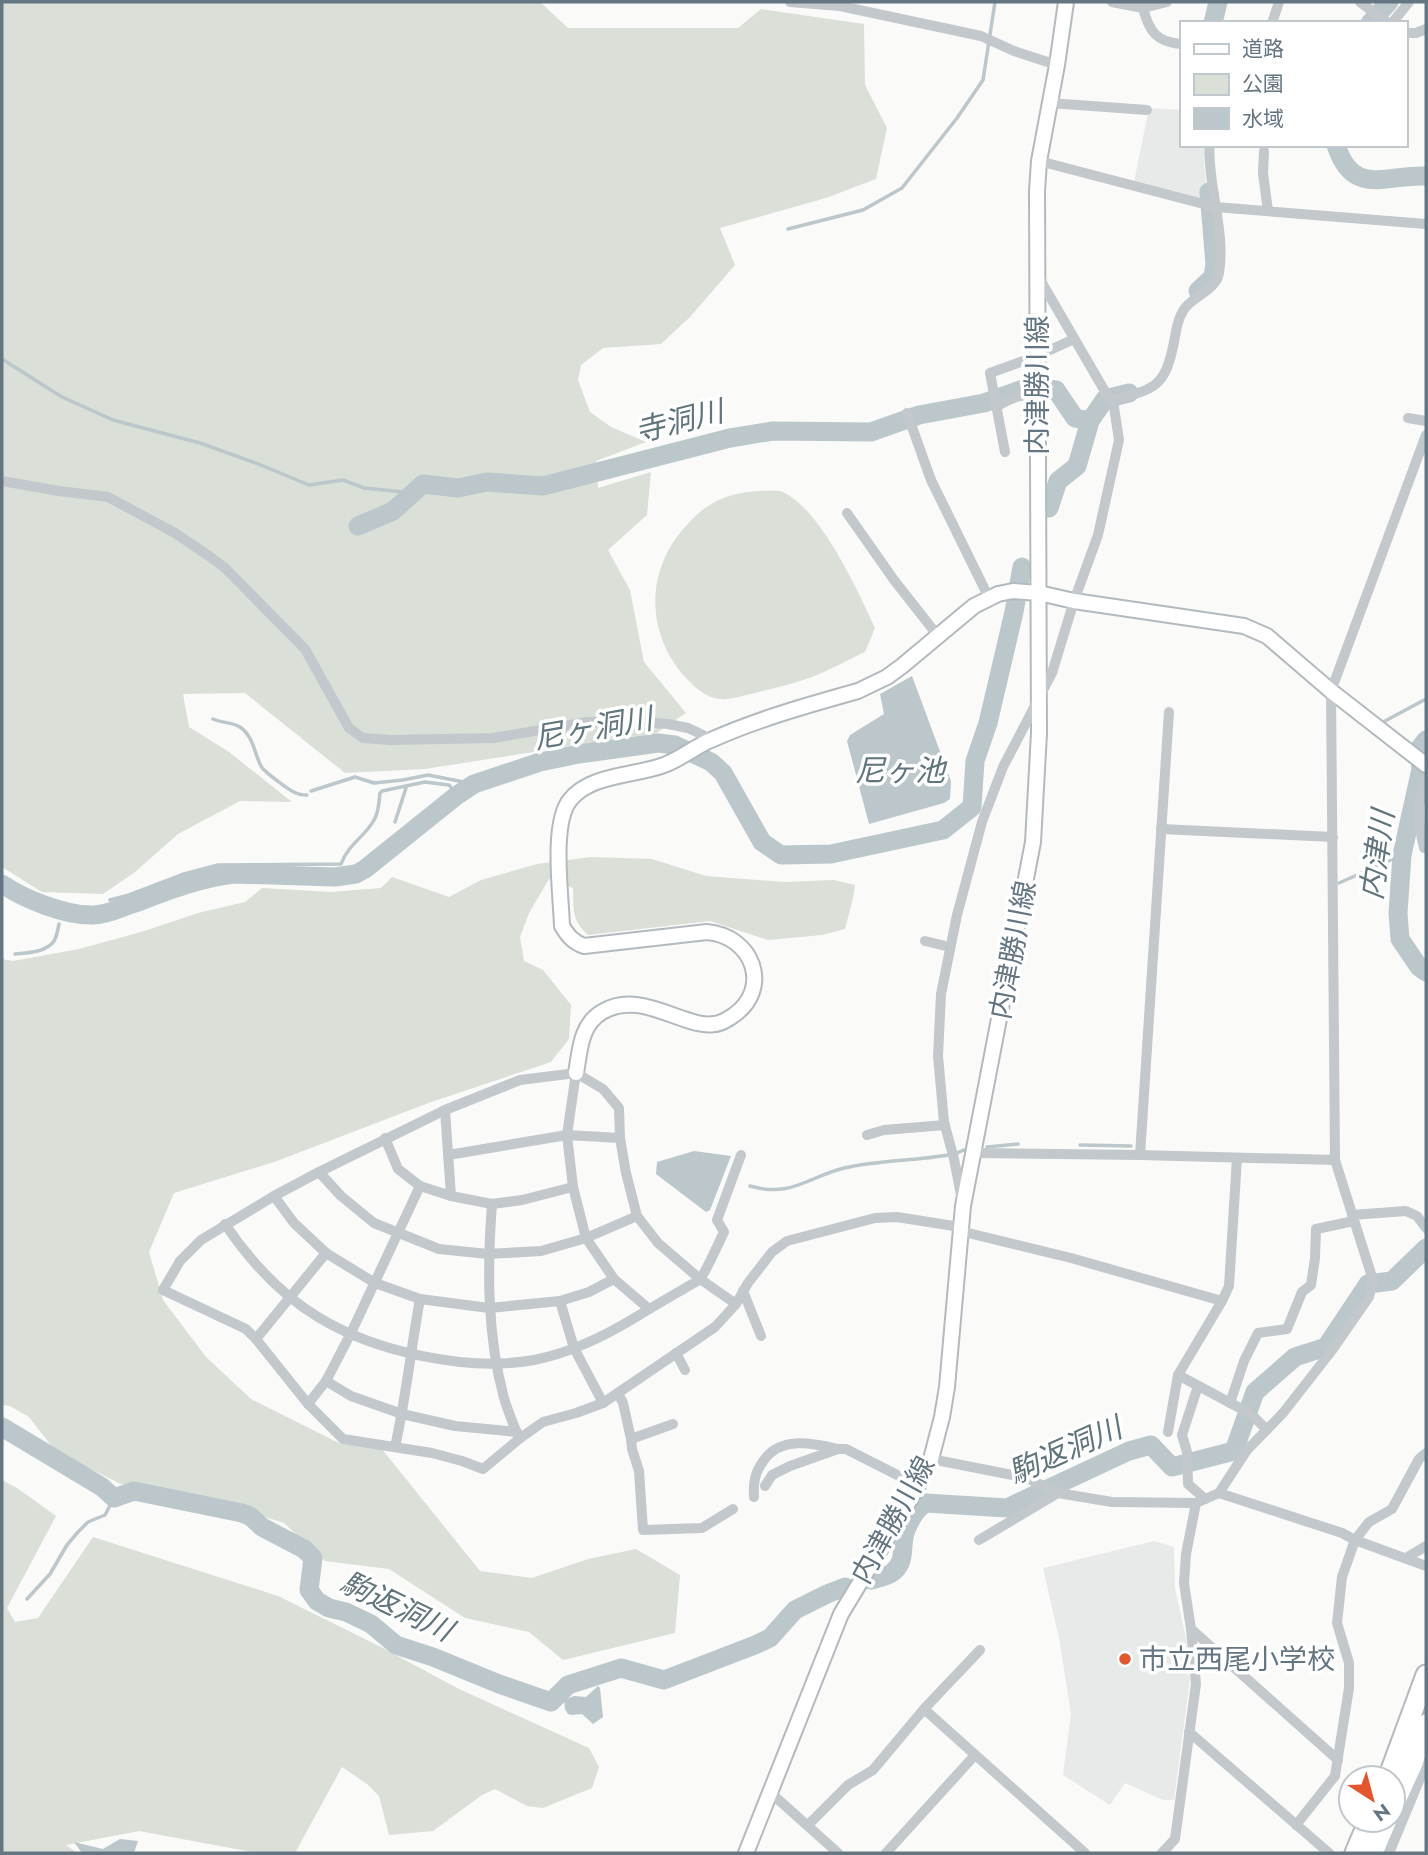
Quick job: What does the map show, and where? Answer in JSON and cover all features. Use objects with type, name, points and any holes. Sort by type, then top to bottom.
[{"type":"highway","points":[[1393,1764],[1426,1675]]},
{"type":"highway","points":[[1407,1776],[1426,1724]]},
{"type":"highway","points":[[1355,1853],[1363,1834]]},
{"type":"highway","points":[[1373,1853],[1381,1834]]},
{"type":"main road","name":"内津勝川線","points":[[746,1853],[841,1614],[931,1459],[942,1417],[963,1206],[1033,842],[1039,701],[1026,592],[1038,397],[1037,191],[1066,2]]},
{"type":"main road","points":[[576,1073],[583,1032],[601,1012],[627,1003],[642,1005],[696,1024],[715,1024],[729,1019],[746,1004],[754,977],[752,964],[740,944],[719,933],[707,932],[584,946],[575,943],[562,926],[558,833],[562,814],[570,800],[580,790],[592,784],[651,769],[679,758],[708,741],[752,724],[873,685],[902,666],[974,606],[989,597],[1026,592],[1244,626],[1267,636],[1331,691],[1426,765]]},
{"type":"street","points":[[790,2],[840,6],[981,36],[1014,51],[1057,65]]},
{"type":"street","points":[[1112,2],[1143,8],[1167,2]]},
{"type":"street","points":[[1273,21],[1279,2]]},
{"type":"street","points":[[1392,21],[1409,2]]},
{"type":"street","points":[[1364,3],[1387,21]]},
{"type":"street","points":[[1143,8],[1153,34],[1180,44]]},
{"type":"street","points":[[1407,33],[1426,29]]},
{"type":"street","points":[[1050,103],[1147,110]]},
{"type":"street","points":[[1110,400],[1136,394],[1156,385],[1169,367],[1179,319],[1184,309],[1216,280],[1219,272],[1219,241],[1210,147]]},
{"type":"street","points":[[1264,151],[1263,173],[1268,211]]},
{"type":"street","points":[[1040,161],[1215,207],[1426,224]]},
{"type":"street","points":[[963,1206],[944,1125],[938,1056],[941,994],[950,947],[982,822],[1003,767],[1052,673],[1098,536],[1119,440],[1114,408],[1110,400],[1036,274]]},
{"type":"street","points":[[1006,453],[990,373],[1074,339]]},
{"type":"street","points":[[997,406],[1017,396],[1038,397]]},
{"type":"street","points":[[907,413],[931,480],[989,597]]},
{"type":"street","points":[[1409,418],[1426,421]]},
{"type":"street","points":[[931,1459],[1027,1478],[1058,1493],[1112,1502],[1201,1501],[1219,1493],[1247,1450],[1283,1413],[1369,1297],[1373,1280],[1335,1160],[1331,691],[1426,435]]},
{"type":"street","points":[[2,481],[108,497],[175,533],[209,556],[225,568],[306,649],[349,728],[363,738],[493,738],[588,722],[644,722],[688,728],[703,735],[708,741]]},
{"type":"street","points":[[847,513],[938,636]]},
{"type":"street","points":[[1140,1155],[1169,712]]},
{"type":"street","points":[[1424,848],[1419,830],[1419,808],[1426,780]]},
{"type":"street","points":[[1161,830],[1333,837]]},
{"type":"street","points":[[925,941],[950,947]]},
{"type":"street","points":[[576,1073],[567,1135],[573,1186],[586,1238],[614,1279],[649,1309]]},
{"type":"street","points":[[736,1304],[700,1279],[658,1243],[637,1216],[620,1138],[619,1108],[603,1089],[576,1073],[520,1080],[445,1110],[319,1172],[201,1240],[180,1261],[163,1290],[246,1329],[309,1404],[343,1439],[432,1453],[483,1469],[518,1436],[543,1422],[603,1403],[715,1327],[736,1304],[772,1252],[787,1241],[875,1218],[897,1217],[960,1229],[1222,1301]]},
{"type":"street","points":[[445,1110],[451,1196]]},
{"type":"street","points":[[867,1135],[884,1129],[944,1125]]},
{"type":"street","points":[[448,1155],[567,1135],[620,1138]]},
{"type":"street","points":[[385,1138],[398,1168],[420,1186],[451,1196],[492,1204],[522,1200],[573,1186]]},
{"type":"street","points":[[975,1153],[1335,1160]]},
{"type":"street","points":[[225,1224],[241,1248],[267,1277],[290,1297],[319,1318],[351,1333],[382,1346],[451,1362],[534,1360],[610,1333],[700,1279],[724,1231],[717,1220],[741,1154]]},
{"type":"street","points":[[1168,1432],[1178,1375],[1222,1301],[1228,1286],[1237,1158]]},
{"type":"street","points":[[319,1172],[341,1196],[373,1223],[439,1249],[488,1254],[541,1251],[586,1238],[637,1216]]},
{"type":"street","points":[[309,1404],[326,1381],[351,1333],[420,1186]]},
{"type":"street","points":[[274,1196],[294,1223],[326,1252],[375,1283],[421,1299],[489,1308],[560,1301],[589,1292],[614,1279]]},
{"type":"street","points":[[492,1204],[488,1254],[489,1308],[496,1363],[518,1436]]},
{"type":"street","points":[[1231,1403],[1244,1362],[1258,1333],[1287,1329],[1303,1292],[1311,1285],[1316,1229],[1353,1218],[1406,1211],[1417,1216],[1426,1228]]},
{"type":"street","points":[[256,1339],[326,1252]]},
{"type":"street","points":[[743,1291],[761,1335]]},
{"type":"street","points":[[395,1447],[421,1299]]},
{"type":"street","points":[[560,1301],[574,1348],[603,1403]]},
{"type":"street","points":[[676,1353],[685,1370]]},
{"type":"street","points":[[1178,1375],[1251,1414],[1267,1430]]},
{"type":"street","points":[[326,1381],[351,1396],[402,1414],[454,1426],[518,1436]]},
{"type":"street","points":[[1198,1386],[1182,1435],[1187,1452],[1188,1484],[1201,1501]]},
{"type":"street","points":[[618,1393],[623,1403],[639,1471],[643,1530],[702,1528],[733,1509]]},
{"type":"street","points":[[631,1439],[673,1424]]},
{"type":"street","points":[[754,1497],[754,1475],[768,1455],[778,1447],[790,1444],[816,1444],[846,1449],[917,1485]]},
{"type":"street","points":[[765,1486],[772,1475],[789,1466],[838,1449]]},
{"type":"street","points":[[1296,1825],[1335,1776],[1338,1760],[1349,1688],[1349,1663],[1337,1623],[1342,1577],[1355,1540],[1369,1522],[1392,1508],[1419,1459],[1426,1453]]},
{"type":"street","points":[[979,1540],[1058,1493]]},
{"type":"street","points":[[1219,1493],[1342,1533],[1426,1566]]},
{"type":"street","points":[[1162,1853],[1175,1839],[1196,1684],[1184,1583],[1185,1554],[1201,1501]]},
{"type":"street","points":[[1406,1558],[1426,1546]]},
{"type":"street","points":[[1191,1629],[1338,1760]]},
{"type":"street","points":[[808,1825],[848,1785],[873,1770],[924,1709],[980,1650]]},
{"type":"street","points":[[924,1709],[1085,1853]]},
{"type":"street","points":[[1189,1732],[1329,1853]]},
{"type":"street","points":[[886,1853],[975,1755]]},
{"type":"street","points":[[1389,1853],[1426,1764]]},
{"type":"street","points":[[771,1793],[838,1853]]},
{"type":"shaded area","points":[[1149,108],[1180,110],[1180,147],[1205,147],[1204,166],[1209,202],[1134,182]]},
{"type":"shaded area","name":"市立西尾小学校","points":[[1154,1541],[1174,1547],[1175,1588],[1186,1638],[1190,1679],[1174,1800],[1163,1800],[1125,1783],[1110,1805],[1063,1775],[1071,1714],[1059,1638],[1043,1568]]},
{"type":"green space","points":[[2,2],[540,2],[568,28],[738,28],[761,9],[864,24],[865,85],[887,128],[876,179],[826,198],[720,228],[735,265],[690,317],[661,344],[603,348],[581,365],[578,380],[590,412],[611,427],[646,442],[596,461],[598,488],[651,472],[647,515],[608,550],[630,590],[644,662],[686,713],[655,734],[425,769],[345,773],[245,693],[183,694],[189,727],[229,752],[292,802],[240,801],[178,834],[135,872],[103,894],[42,892],[2,867]]},
{"type":"green space","points":[[780,491],[795,499],[823,531],[848,572],[875,628],[865,652],[819,674],[736,698],[711,697],[688,680],[674,663],[664,644],[655,604],[662,564],[685,527],[709,505],[737,494]]},
{"type":"green space","points":[[591,857],[652,859],[706,876],[785,882],[834,880],[855,885],[845,929],[822,935],[768,940],[710,921],[588,935],[576,919],[573,888],[549,879],[529,913],[520,937],[524,961],[543,970],[571,1005],[569,1039],[551,1062],[431,1102],[277,1161],[174,1193],[149,1252],[163,1300],[206,1357],[251,1399],[341,1444],[381,1448],[480,1571],[532,1578],[588,1559],[636,1549],[680,1575],[675,1633],[563,1660],[529,1632],[465,1618],[389,1569],[325,1561],[284,1523],[201,1497],[121,1484],[56,1452],[29,1417],[10,1406],[2,1405],[2,959],[13,961],[79,949],[198,913],[245,902],[262,888],[331,892],[381,888],[392,877],[449,897],[481,880],[537,864]]},
{"type":"green space","points":[[2,1480],[56,1516],[7,1608],[15,1622],[38,1618],[93,1537],[278,1596],[459,1689],[589,1748],[599,1767],[592,1788],[543,1808],[527,1806],[495,1789],[482,1795],[433,1831],[389,1835],[379,1796],[342,1767],[295,1853],[258,1853],[139,1831],[66,1845],[77,1853],[2,1853]]},
{"type":"water","name":"尼ヶ池","points":[[912,676],[951,781],[950,799],[869,824],[847,741],[850,735],[884,714],[880,694]]},
{"type":"water","points":[[694,1151],[731,1156],[710,1210],[706,1212],[656,1174],[657,1162]]},
{"type":"water","points":[[598,1686],[603,1717],[593,1724],[582,1714],[568,1714],[564,1700],[574,1696],[586,1697]]},
{"type":"water","points":[[120,1839],[138,1841],[134,1853],[82,1853],[74,1842],[103,1849]]},
{"type":"waterway","points":[[788,229],[863,210],[902,188],[983,80],[995,2]]},
{"type":"waterway","name":"尼ヶ洞川","points":[[1213,21],[1218,2]]},
{"type":"waterway","name":"内津川","points":[[1372,21],[1389,2]]},
{"type":"waterway","name":"内津川","points":[[1337,147],[1343,161],[1352,172],[1362,178],[1373,180],[1426,176]]},
{"type":"waterway","name":"尼ヶ洞川","points":[[1198,291],[1213,277],[1215,264],[1209,192]]},
{"type":"waterway","points":[[2,359],[62,397],[113,420],[200,443],[309,485],[343,480],[364,488],[413,493]]},
{"type":"waterway","name":"寺洞川","points":[[358,526],[393,511],[423,484],[458,488],[487,482],[543,486],[730,438],[773,431],[871,432],[919,415],[984,403],[1026,388]]},
{"type":"waterway","name":"寺洞川","points":[[1048,389],[1056,390],[1075,418],[1090,421]]},
{"type":"waterway","name":"尼ヶ洞川","points":[[1049,508],[1058,481],[1077,466],[1090,421],[1105,399],[1129,393]]},
{"type":"waterway","name":"尼ヶ洞川","points":[[2,884],[46,906],[70,913],[98,915],[221,876],[234,874],[335,877],[356,874],[474,784],[540,762],[658,743],[675,745],[711,762],[723,773],[762,842],[781,855],[831,854],[943,830],[972,807],[975,761],[988,723],[1022,567]]},
{"type":"waterway","points":[[1385,721],[1426,699]]},
{"type":"waterway","points":[[213,719],[234,724],[245,731],[263,769],[293,791],[307,795]]},
{"type":"waterway","name":"内津川","points":[[1426,740],[1419,749],[1421,769],[1402,855],[1398,913],[1400,939],[1419,967],[1426,972]]},
{"type":"waterway","points":[[311,791],[355,777],[374,783],[428,775],[474,784]]},
{"type":"waterway","points":[[110,900],[218,865],[341,864],[348,851],[374,820],[382,791],[425,782],[449,785],[457,795]]},
{"type":"waterway","points":[[395,822],[406,788]]},
{"type":"waterway","points":[[1339,883],[1402,855]]},
{"type":"waterway","points":[[15,954],[47,948],[55,939],[59,924]]},
{"type":"waterway","points":[[987,1147],[1018,1144]]},
{"type":"waterway","points":[[1080,1145],[1131,1146]]},
{"type":"waterway","points":[[957,1153],[964,1150]]},
{"type":"waterway","points":[[750,1186],[777,1190],[799,1185],[844,1168],[948,1155]]},
{"type":"waterway","name":"駒返洞川","points":[[871,1580],[888,1575],[897,1568],[902,1558],[904,1535],[908,1526],[917,1511],[926,1503],[1007,1508],[1129,1451],[1151,1445],[1172,1467],[1234,1451],[1255,1392],[1295,1357],[1326,1347],[1368,1284],[1392,1281],[1426,1248]]},
{"type":"waterway","name":"駒返洞川","points":[[2,1427],[102,1487],[114,1498],[134,1491],[250,1516],[262,1527],[304,1549],[313,1558],[309,1590],[317,1601],[371,1624],[396,1645],[551,1702],[568,1685],[621,1668],[664,1680],[755,1645],[770,1638],[795,1610],[845,1587]]},
{"type":"waterway","points":[[27,1599],[50,1574],[78,1532],[88,1522],[105,1515],[114,1498]]},
{"type":"place","name":"市立西尾小学校","points":[[1125,1659]]}]
